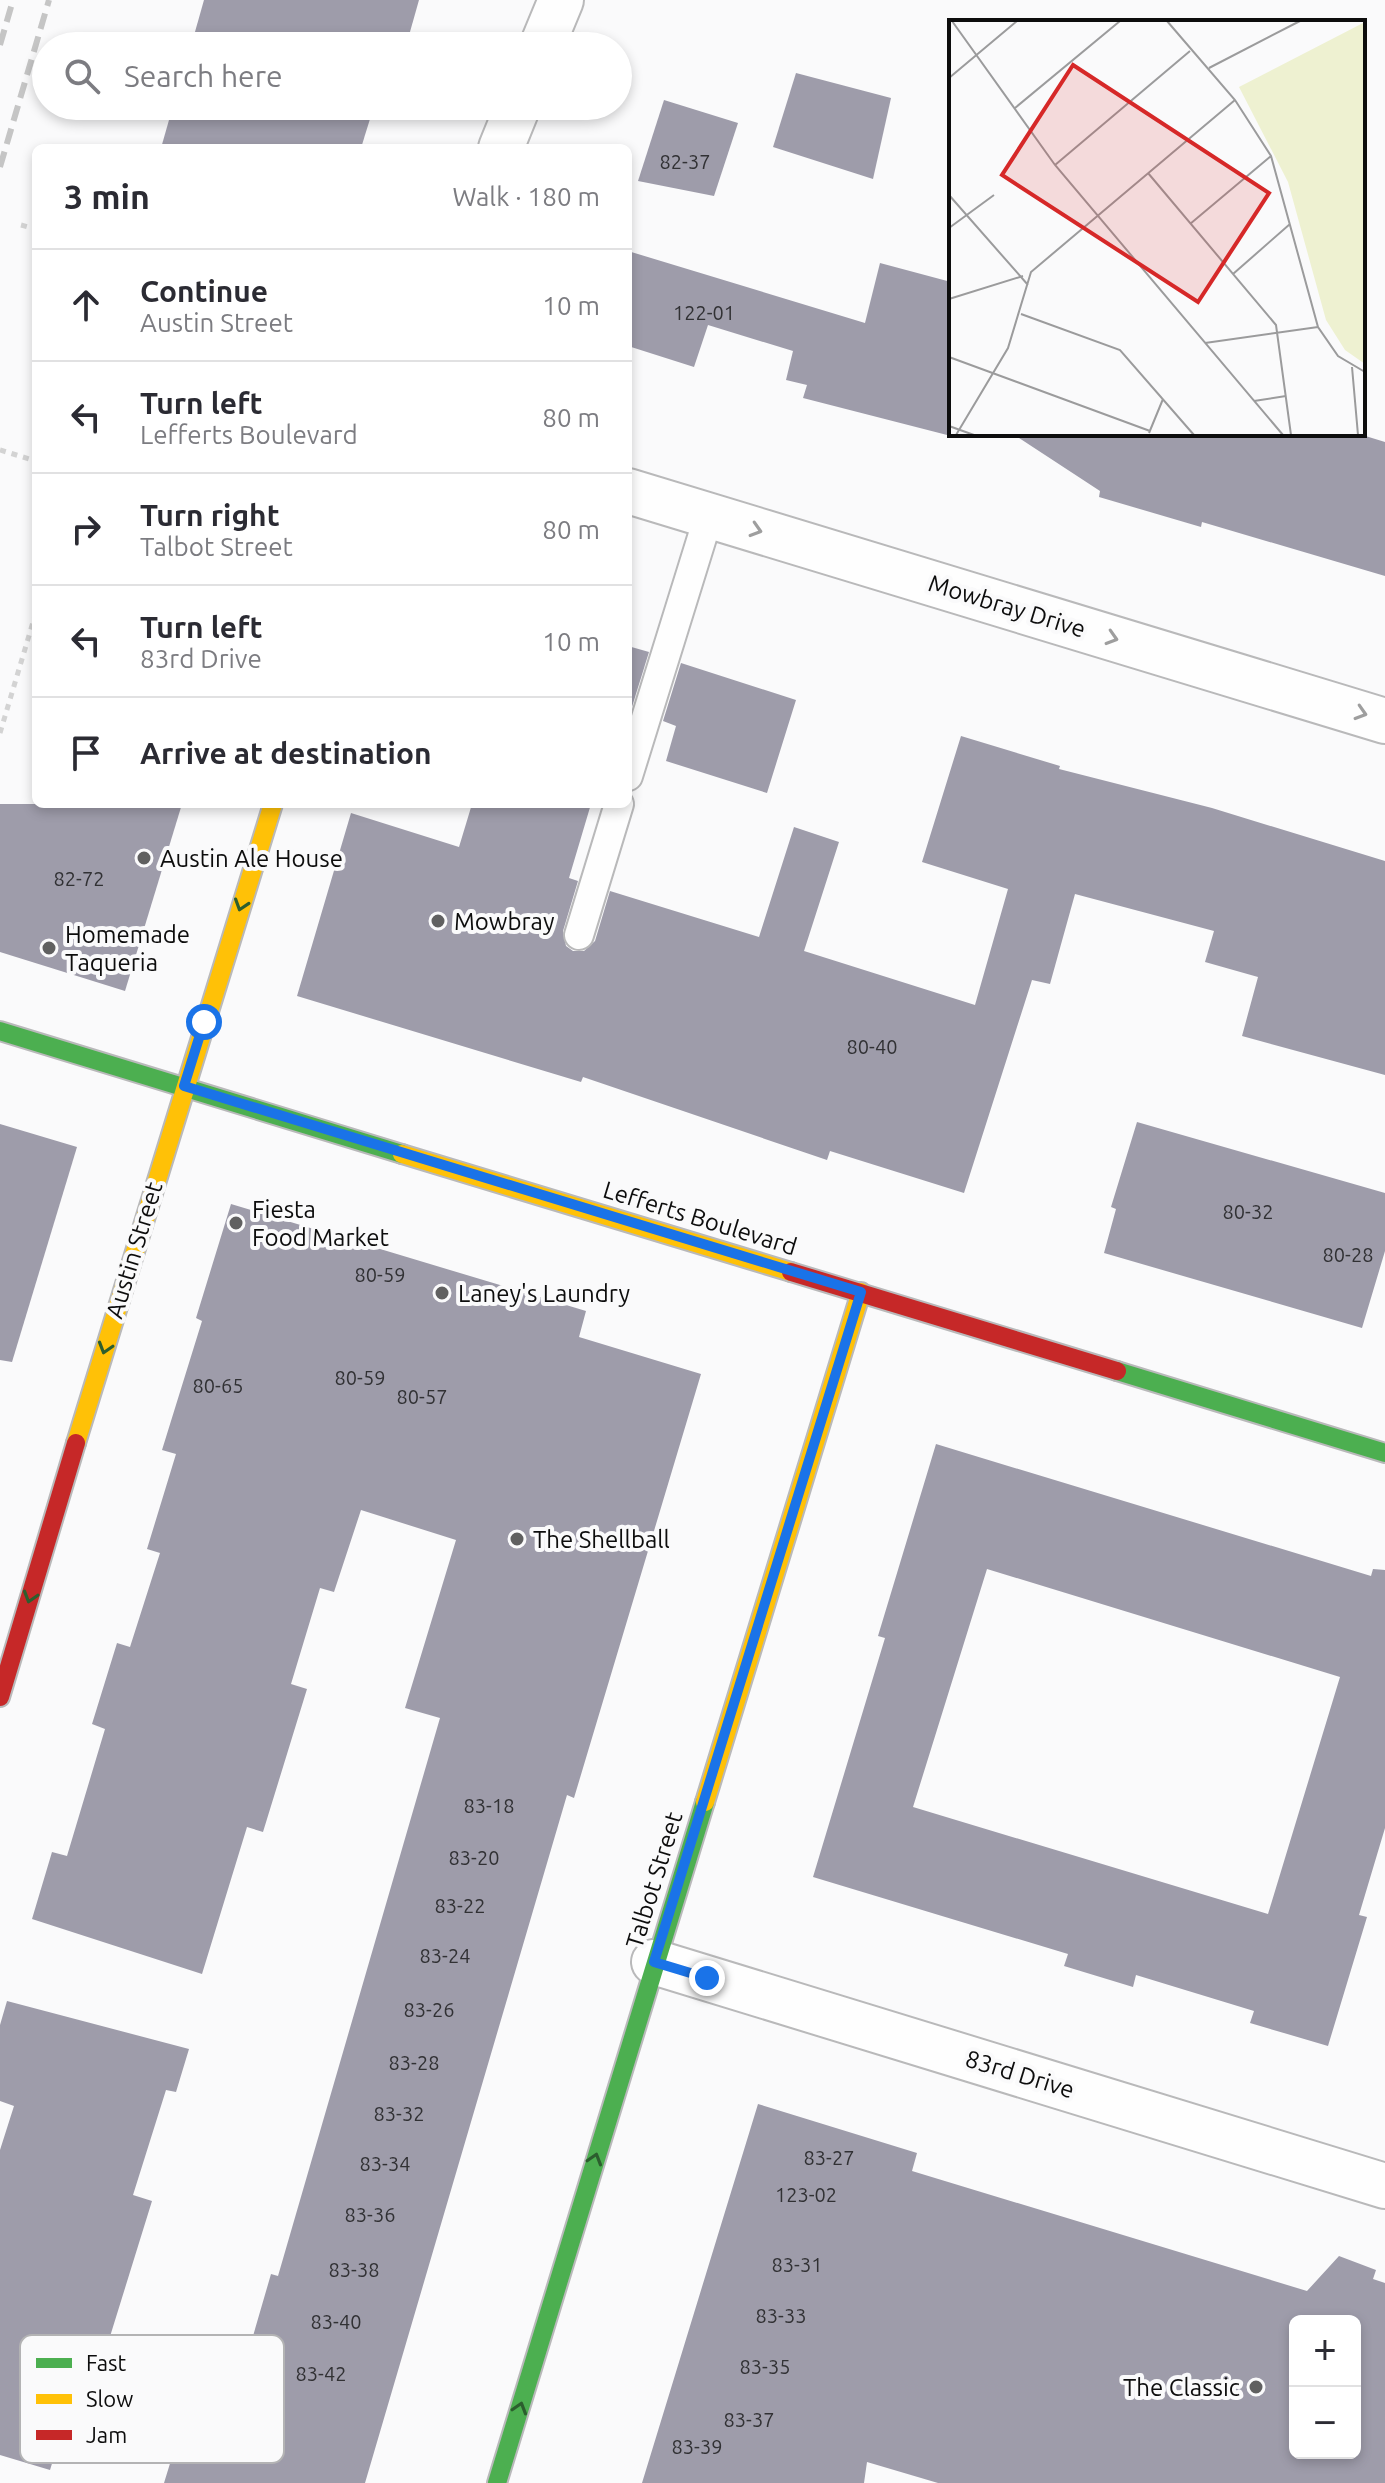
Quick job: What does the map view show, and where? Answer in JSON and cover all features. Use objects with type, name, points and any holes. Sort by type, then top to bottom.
[{"type":"street","points":[[548,32],[561,0]]},
{"type":"street","points":[[503,144],[512,120]]},
{"type":"street","name":"Mowbray Drive","points":[[632,492],[1385,721]]},
{"type":"street","name":"Austin Street","points":[[0,1697],[184,1086],[272,808]]},
{"type":"street","name":"Lefferts Boulevard","points":[[0,1031],[1385,1453]]},
{"type":"street","name":"Talbot Street","points":[[497,2483],[861,1292]]},
{"type":"street","name":"83rd Drive","points":[[654,1962],[1385,2186]]},
{"type":"lane","points":[[632,763],[709,515]]},
{"type":"lane","points":[[579,935],[618,808]]},
{"type":"path","points":[[21,225],[32,228]]},
{"type":"path","points":[[0,450],[32,460]]},
{"type":"path","points":[[0,733],[32,625]]},
{"type":"building","points":[[204,0],[419,0],[410,32],[195,32]]},
{"type":"building","points":[[796,73],[891,98],[873,179],[773,147]]},
{"type":"building","points":[[664,100],[738,123],[714,196],[638,181]]},
{"type":"building","points":[[169,120],[370,120],[362,144],[162,144]]},
{"type":"building","points":[[632,252],[865,323],[880,263],[949,281],[949,435],[803,398],[807,385],[786,380],[793,351],[708,325],[694,367],[632,347]]},
{"type":"building","points":[[1016,436],[1365,436],[1385,442],[1385,576],[1202,522],[1201,527],[1099,497],[1100,491]]},
{"type":"building","points":[[632,647],[649,652],[632,707]]},
{"type":"building","points":[[681,663],[796,700],[767,793],[666,761],[676,726],[663,721]]},
{"type":"building","points":[[961,736],[1060,766],[1059,769],[1212,808],[1385,861],[1385,1075],[1242,1036],[1258,977],[1205,962],[1214,931],[1075,894],[1050,984],[1032,980],[964,1193],[830,1151],[827,1160],[583,1077],[581,1082],[297,996],[351,813],[459,847],[471,808],[590,808],[569,878],[578,881],[563,931],[566,946],[573,951],[584,951],[595,941],[610,891],[759,937],[794,827],[839,842],[804,951],[975,1005],[1008,889],[922,862]]},
{"type":"building","points":[[0,804],[32,804],[32,808],[181,808],[125,991],[0,952]]},
{"type":"building","points":[[1137,1122],[1385,1193],[1385,1251],[1362,1328],[1104,1253],[1116,1209],[1111,1207]]},
{"type":"building","points":[[0,1124],[77,1147],[12,1362],[0,1360]]},
{"type":"building","points":[[231,1204],[586,1311],[579,1337],[701,1374],[574,1798],[567,1795],[365,2483],[164,2483],[170,2463],[284,2463],[284,2335],[253,2335],[271,2274],[278,2276],[440,1718],[405,1708],[456,1540],[361,1510],[334,1592],[320,1588],[291,1684],[307,1689],[263,1832],[247,1827],[202,1974],[32,1919],[52,1852],[67,1856],[105,1729],[92,1724],[117,1643],[130,1647],[160,1553],[147,1549],[176,1454],[162,1450],[202,1321],[196,1318]]},
{"type":"building","points":[[936,1444],[1371,1576],[1373,1569],[1385,1570],[1385,1828],[1359,1915],[1367,1917],[1328,2046],[1250,2023],[1254,2011],[1136,1975],[1133,1987],[1064,1966],[1068,1954],[813,1877],[885,1638],[878,1636]],"holes":[[[987,1569],[1340,1677],[1268,1914],[913,1807]]]},
{"type":"building","points":[[7,2001],[189,2049],[176,2092],[166,2090],[133,2195],[152,2201],[110,2335],[20,2335],[20,2461],[0,2455],[0,2150],[14,2106],[0,2101],[0,2025]]},
{"type":"building","points":[[758,2104],[917,2153],[912,2171],[1307,2291],[1339,2256],[1376,2270],[1373,2279],[1385,2283],[1385,2483],[938,2483],[867,2462],[864,2483],[642,2483]]},
{"type":"building","points":[[27,2463],[52,2463],[50,2470]]},
{"type":"railway","points":[[0,45],[13,0]]},
{"type":"railway","points":[[40,32],[49,0]]},
{"type":"railway","points":[[0,167],[32,58]]},
{"type":"traffic: fast","points":[[0,1031],[402,1154]]},
{"type":"traffic: fast","points":[[1117,1371],[1385,1453]]},
{"type":"traffic: fast","points":[[497,2483],[705,1802]]},
{"type":"traffic: slow","points":[[76,1443],[272,808]]},
{"type":"traffic: slow","points":[[402,1154],[791,1272]]},
{"type":"traffic: slow","points":[[705,1802],[861,1292]]},
{"type":"traffic: jam","points":[[791,1272],[1117,1371]]},
{"type":"traffic: jam","points":[[0,1697],[76,1443]]},
{"type":"place","name":"Austin Ale House","points":[[144,858]]},
{"type":"place","name":"Mowbray","points":[[438,921]]},
{"type":"place","name":"Homemade Taqueria","points":[[49,948]]},
{"type":"place","name":"Fiesta Food Market","points":[[236,1223]]},
{"type":"place","name":"Laney's Laundry","points":[[442,1293]]},
{"type":"place","name":"The Shellball","points":[[517,1539]]},
{"type":"place","name":"The Classic","points":[[1256,2387]]},
{"type":"route","points":[[204,1022],[184,1086],[861,1292],[654,1962],[707,1978]]}]
